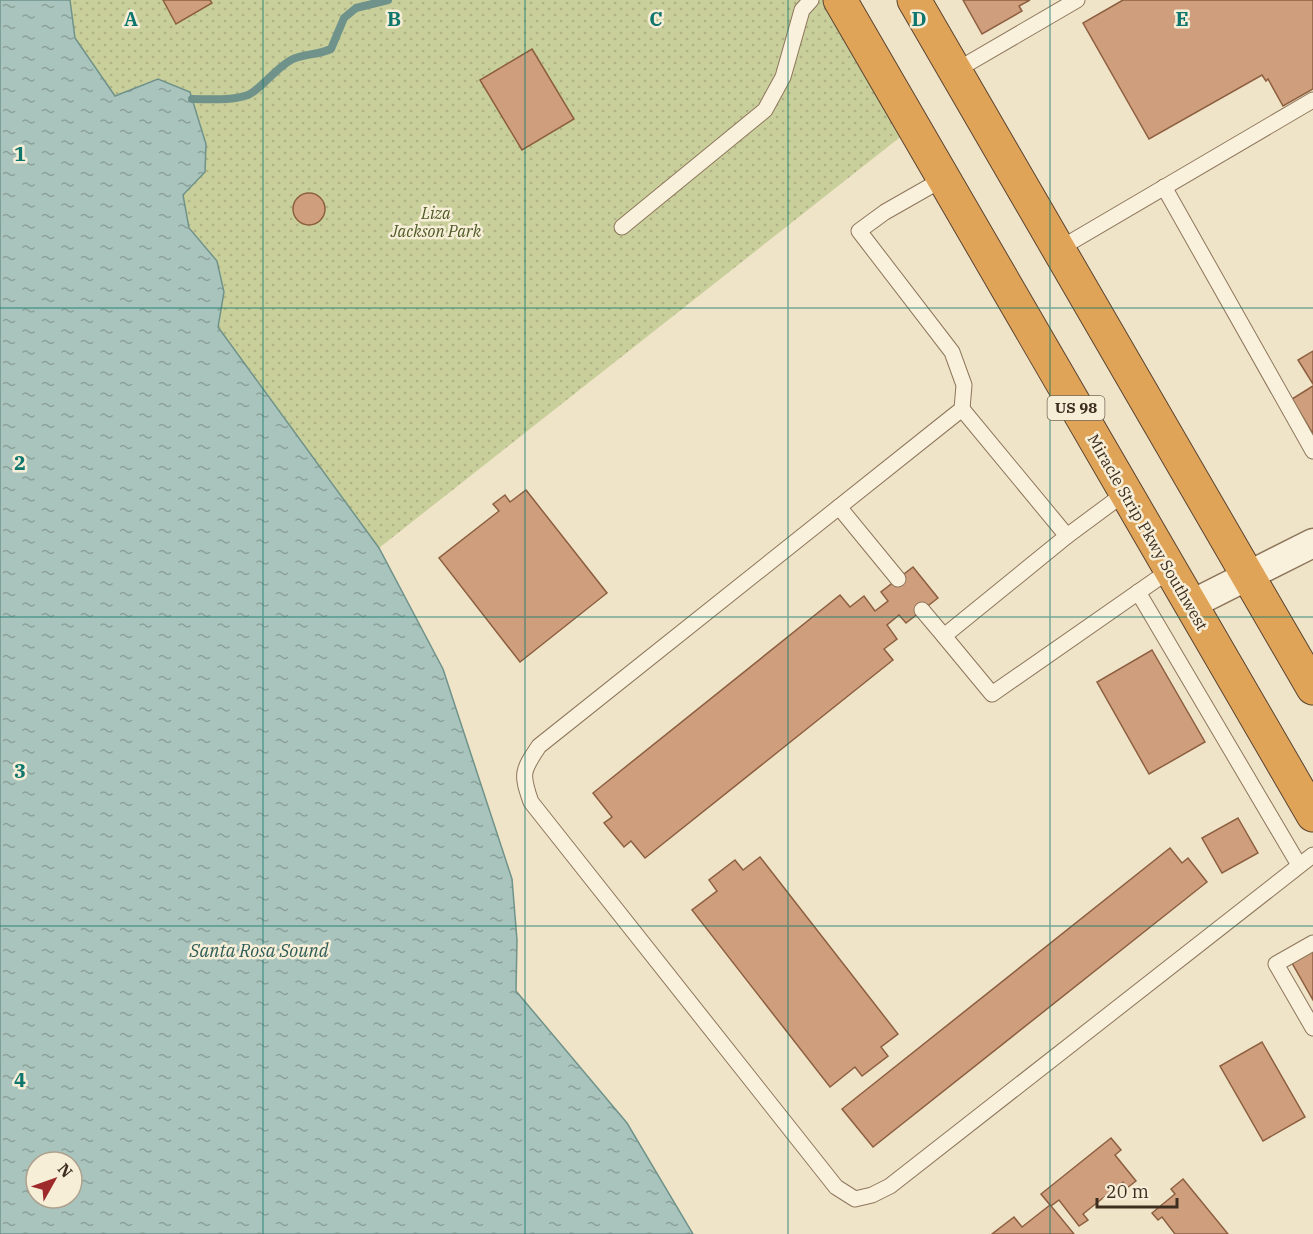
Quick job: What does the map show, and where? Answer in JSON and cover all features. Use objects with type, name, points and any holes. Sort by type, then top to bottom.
[{"type":"highway","name":"Miracle Strip Pkwy Southwest","points":[[840,0],[1313,815]]},
{"type":"highway","points":[[914,0],[1313,688]]},
{"type":"street","points":[[1190,604],[1313,543]]},
{"type":"lane","points":[[622,227],[765,110],[783,76],[801,10],[811,0]]},
{"type":"lane","points":[[956,71],[1077,0]]},
{"type":"lane","points":[[1059,249],[1313,100]]},
{"type":"lane","points":[[943,179],[885,212],[859,231],[952,352],[964,385],[962,409],[1067,536]]},
{"type":"lane","points":[[1164,187],[1313,451]]},
{"type":"lane","points":[[962,409],[539,746],[525,766],[524,782],[531,802],[836,1187],[855,1199],[872,1195],[890,1186],[1313,855]]},
{"type":"lane","points":[[944,636],[1067,536],[1125,493]]},
{"type":"lane","points":[[839,507],[898,579]]},
{"type":"lane","points":[[922,610],[992,694],[1170,570]]},
{"type":"lane","points":[[1138,592],[1299,866]]},
{"type":"lane","points":[[1313,943],[1276,964],[1313,1028]]},
{"type":"green space","name":"Liza Jackson Park","points":[[70,0],[840,0],[913,127],[379,548],[218,327],[224,292],[217,261],[189,227],[183,195],[205,172],[206,143],[157,79],[115,96],[75,38]]},
{"type":"water","name":"Santa Rosa Sound","points":[[0,0],[70,0],[75,38],[115,96],[158,79],[190,92],[206,144],[205,172],[183,195],[189,228],[217,261],[224,292],[218,327],[379,548],[443,669],[512,879],[517,940],[516,991],[627,1123],[693,1234],[0,1234]]},
{"type":"building","points":[[163,0],[210,0],[212,3],[176,24]]},
{"type":"building","points":[[963,0],[1030,0],[1019,6],[1022,11],[982,34]]},
{"type":"building","points":[[1123,0],[1313,0],[1313,89],[1283,106],[1268,79],[1266,81],[1262,75],[1149,139],[1083,23]]},
{"type":"building","points":[[532,49],[574,119],[522,150],[480,80]]},
{"type":"building","points":[[309,193],[321,197],[325,209],[321,221],[309,225],[297,221],[293,209],[297,197]]},
{"type":"building","points":[[1313,351],[1313,384],[1298,360]]},
{"type":"building","points":[[1313,386],[1313,434],[1292,399]]},
{"type":"building","points":[[526,490],[607,593],[520,662],[439,558],[499,511],[493,504],[505,495],[510,502]]},
{"type":"building","points":[[913,567],[938,598],[906,623],[899,615],[887,625],[897,639],[884,649],[893,660],[645,858],[631,841],[624,847],[604,823],[612,817],[593,793],[840,595],[850,607],[864,596],[875,611],[888,601],[881,592]]},
{"type":"building","points":[[1152,650],[1205,742],[1149,774],[1097,682]]},
{"type":"building","points":[[1238,818],[1258,853],[1222,873],[1202,838]]},
{"type":"building","points":[[1170,848],[1182,863],[1188,858],[1207,882],[873,1147],[842,1109]]},
{"type":"building","points":[[760,857],[898,1034],[881,1047],[888,1056],[862,1076],[855,1067],[830,1087],[692,910],[717,891],[709,880],[735,860],[743,870]]},
{"type":"building","points":[[1313,951],[1313,1000],[1292,963]]},
{"type":"building","points":[[1262,1042],[1305,1117],[1263,1141],[1220,1066]]},
{"type":"building","points":[[1111,1138],[1121,1150],[1115,1155],[1136,1181],[1127,1188],[1123,1182],[1083,1214],[1088,1220],[1079,1226],[1059,1200],[1051,1206],[1074,1234],[992,1234],[1014,1217],[1022,1227],[1050,1205],[1041,1194]]},
{"type":"building","points":[[1183,1179],[1228,1234],[1175,1234],[1162,1217],[1158,1220],[1152,1213],[1175,1194],[1171,1189]]},
{"type":"waterway","points":[[192,99],[228,99],[252,93],[291,60],[331,49],[344,18],[356,8],[388,0]]}]
